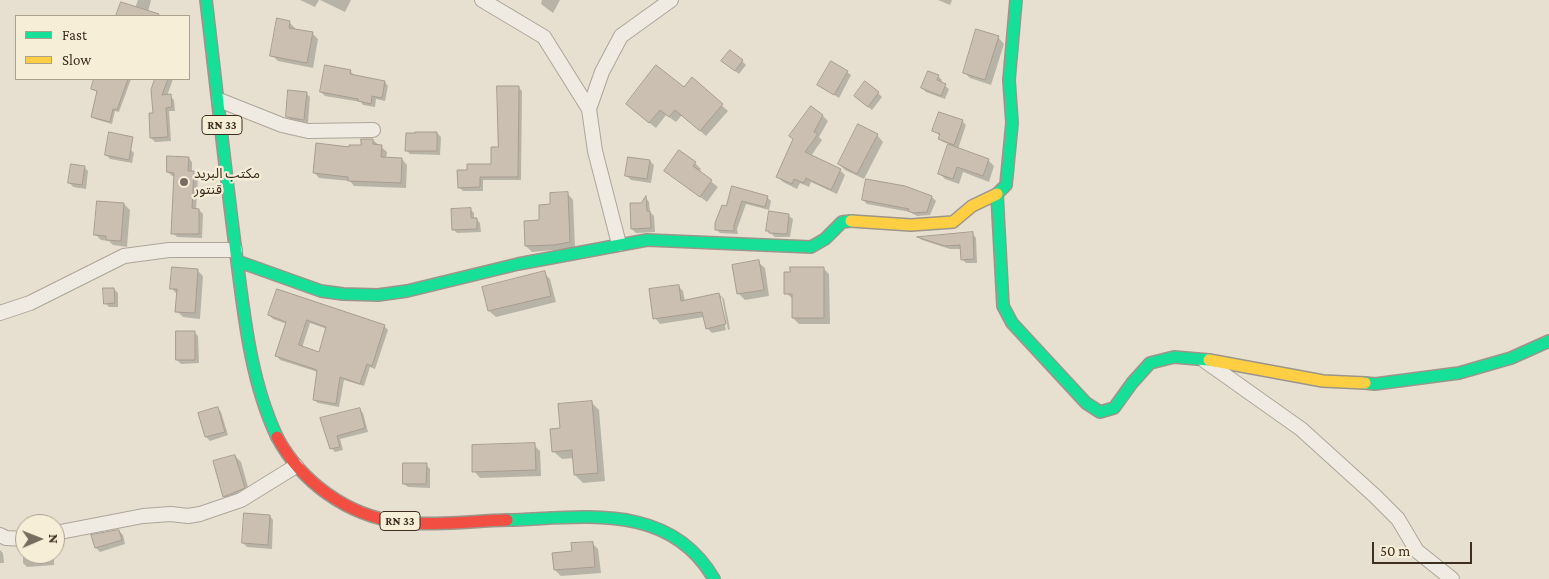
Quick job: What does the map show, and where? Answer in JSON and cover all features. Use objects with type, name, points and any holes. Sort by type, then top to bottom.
[{"type":"street","name":"RN 33","points":[[206,0],[236,255],[252,363],[262,401],[276,437],[296,466],[319,487],[338,500],[356,510],[392,521],[420,523],[584,517],[628,519],[652,525],[675,536],[694,553],[714,579]]},
{"type":"street","points":[[482,0],[544,37],[589,110],[595,151],[620,244]]},
{"type":"street","points":[[589,110],[602,72],[621,36],[671,0]]},
{"type":"street","points":[[0,314],[30,303],[124,256],[169,250],[236,255],[321,291],[378,295],[518,264],[647,240],[811,247],[825,239],[842,222],[856,220],[911,225],[953,222],[972,206],[997,194],[1006,185],[1012,123],[1009,80],[1016,0]]},
{"type":"street","points":[[219,100],[282,125],[308,131],[373,130]]},
{"type":"street","points":[[997,194],[1003,306],[1012,323],[1086,403],[1100,412],[1114,408],[1132,383],[1150,363],[1174,357],[1203,360],[1323,381],[1375,384],[1459,373],[1511,358],[1549,340]]},
{"type":"street","points":[[1203,360],[1301,429],[1398,519],[1416,551],[1452,579]]},
{"type":"street","points":[[65,531],[142,516],[171,514],[188,516],[200,514],[241,500],[296,466]]},
{"type":"street","points":[[0,535],[6,538],[15,538]]},
{"type":"building","points":[[121,2],[159,14],[158,15],[116,15]]},
{"type":"building","points":[[277,18],[290,21],[289,28],[313,32],[307,63],[270,56]]},
{"type":"building","points":[[976,29],[999,36],[985,80],[963,73]]},
{"type":"building","points":[[730,50],[743,60],[735,71],[721,61]]},
{"type":"building","points":[[831,61],[848,71],[834,95],[817,85]]},
{"type":"building","points":[[325,65],[351,70],[350,74],[385,81],[382,98],[372,96],[371,104],[358,101],[358,99],[320,92]]},
{"type":"building","points":[[656,65],[684,87],[692,77],[723,104],[700,131],[675,110],[669,117],[660,110],[649,123],[626,104]]},
{"type":"building","points":[[928,71],[939,75],[937,80],[946,84],[941,96],[921,88]]},
{"type":"building","points":[[94,80],[128,80],[117,110],[113,109],[110,122],[91,117],[97,91],[91,89]]},
{"type":"building","points":[[155,80],[168,80],[162,95],[171,94],[172,107],[166,108],[168,137],[150,138],[149,113],[153,113],[151,90]]},
{"type":"building","points":[[865,81],[879,92],[868,107],[854,96]]},
{"type":"building","points":[[497,86],[519,86],[518,177],[480,177],[480,187],[458,188],[457,170],[467,170],[467,164],[491,164],[491,147],[498,147]]},
{"type":"building","points":[[288,90],[307,92],[304,120],[286,117]]},
{"type":"building","points":[[811,106],[823,115],[814,132],[818,134],[805,152],[841,169],[831,190],[806,178],[804,183],[794,179],[792,184],[776,177],[793,139],[789,136]]},
{"type":"building","points":[[939,112],[963,120],[954,145],[938,139],[940,134],[932,131]]},
{"type":"building","points":[[858,124],[878,134],[857,174],[838,164]]},
{"type":"building","points":[[109,132],[133,137],[129,160],[105,155]]},
{"type":"building","points":[[437,132],[437,151],[405,151],[406,133]]},
{"type":"building","points":[[361,139],[373,139],[373,144],[382,145],[381,157],[402,158],[401,183],[348,181],[348,177],[313,173],[316,143],[349,147],[349,145],[361,145]]},
{"type":"building","points":[[948,144],[989,159],[983,176],[957,167],[953,179],[938,174]]},
{"type":"building","points":[[679,150],[696,162],[693,166],[712,180],[700,197],[664,171]]},
{"type":"building","points":[[167,156],[189,157],[188,171],[194,171],[192,208],[199,209],[199,234],[171,234],[174,173],[167,172]]},
{"type":"building","points":[[628,157],[650,160],[647,179],[625,176]]},
{"type":"building","points":[[71,164],[85,166],[82,185],[68,183]]},
{"type":"building","points":[[866,179],[905,186],[932,196],[927,212],[913,213],[908,211],[909,209],[862,200]]},
{"type":"building","points":[[732,186],[768,196],[765,207],[742,201],[734,225],[734,231],[715,230],[715,223],[722,205],[726,206]]},
{"type":"building","points":[[568,192],[570,242],[554,245],[525,246],[524,221],[539,220],[539,205],[550,204],[550,193]]},
{"type":"building","points":[[646,196],[647,211],[650,211],[651,228],[631,229],[630,203],[641,203]]},
{"type":"building","points":[[97,201],[124,203],[121,241],[106,240],[106,236],[94,235]]},
{"type":"building","points":[[471,208],[471,218],[477,218],[477,229],[452,230],[451,209]]},
{"type":"building","points":[[769,211],[789,214],[787,234],[769,233],[769,231],[766,231]]},
{"type":"building","points":[[973,232],[974,259],[961,260],[960,245],[945,246],[917,237]]},
{"type":"building","points":[[759,260],[764,290],[737,294],[732,265]]},
{"type":"building","points":[[172,267],[198,269],[195,313],[175,312],[177,289],[170,289]]},
{"type":"building","points":[[790,267],[824,267],[824,318],[792,318],[792,294],[784,294],[784,272],[790,272]]},
{"type":"building","points":[[545,271],[551,296],[488,311],[482,287]]},
{"type":"building","points":[[679,285],[681,301],[719,293],[726,324],[706,329],[702,312],[653,319],[649,289]]},
{"type":"building","points":[[103,288],[114,288],[115,303],[104,304]]},
{"type":"building","points":[[277,289],[385,325],[372,366],[367,364],[360,384],[340,377],[336,404],[313,400],[317,370],[275,356],[286,322],[268,315]],"holes":[[[307,320],[326,327],[319,352],[299,345]]]},
{"type":"building","points":[[176,331],[195,331],[195,360],[176,360]]},
{"type":"building","points":[[592,401],[598,473],[574,475],[572,450],[552,452],[550,429],[560,428],[558,404]]},
{"type":"building","points":[[218,407],[225,432],[205,437],[198,413]]},
{"type":"building","points":[[360,408],[365,428],[337,436],[340,447],[330,449],[320,418]]},
{"type":"building","points":[[535,443],[536,470],[472,472],[472,445]]},
{"type":"building","points":[[235,455],[245,488],[223,497],[213,461]]},
{"type":"building","points":[[403,463],[427,463],[426,484],[403,484]]},
{"type":"building","points":[[244,513],[270,515],[268,545],[242,543]]},
{"type":"building","points":[[119,530],[122,540],[95,548],[91,535]]},
{"type":"building","points":[[593,542],[595,567],[554,570],[552,553],[572,551],[571,543]]},
{"type":"traffic: fast","points":[[206,0],[245,323],[260,393],[277,437]]},
{"type":"traffic: fast","points":[[1016,0],[1009,80],[1012,123],[1006,185],[997,194],[1003,306],[1012,323],[1086,403],[1100,412],[1114,408],[1132,383],[1150,363],[1174,357],[1209,360]]},
{"type":"traffic: fast","points":[[237,261],[321,291],[378,295],[407,291],[518,264],[647,240],[811,247],[825,239],[842,222],[851,221]]},
{"type":"traffic: fast","points":[[1365,383],[1375,384],[1459,373],[1511,358],[1549,341]]},
{"type":"traffic: fast","points":[[507,520],[594,517],[622,520],[649,526],[673,537],[695,554],[714,579]]},
{"type":"traffic: slow","points":[[851,221],[911,225],[953,222],[972,206],[997,194]]},
{"type":"traffic: slow","points":[[1209,360],[1323,381],[1365,383]]},
{"type":"traffic: jam","points":[[277,437],[287,453],[313,482],[328,494],[362,513],[399,522],[412,523],[507,520]]},
{"type":"place","name":"مكتب البريد قنتور","points":[[184,182]]}]
